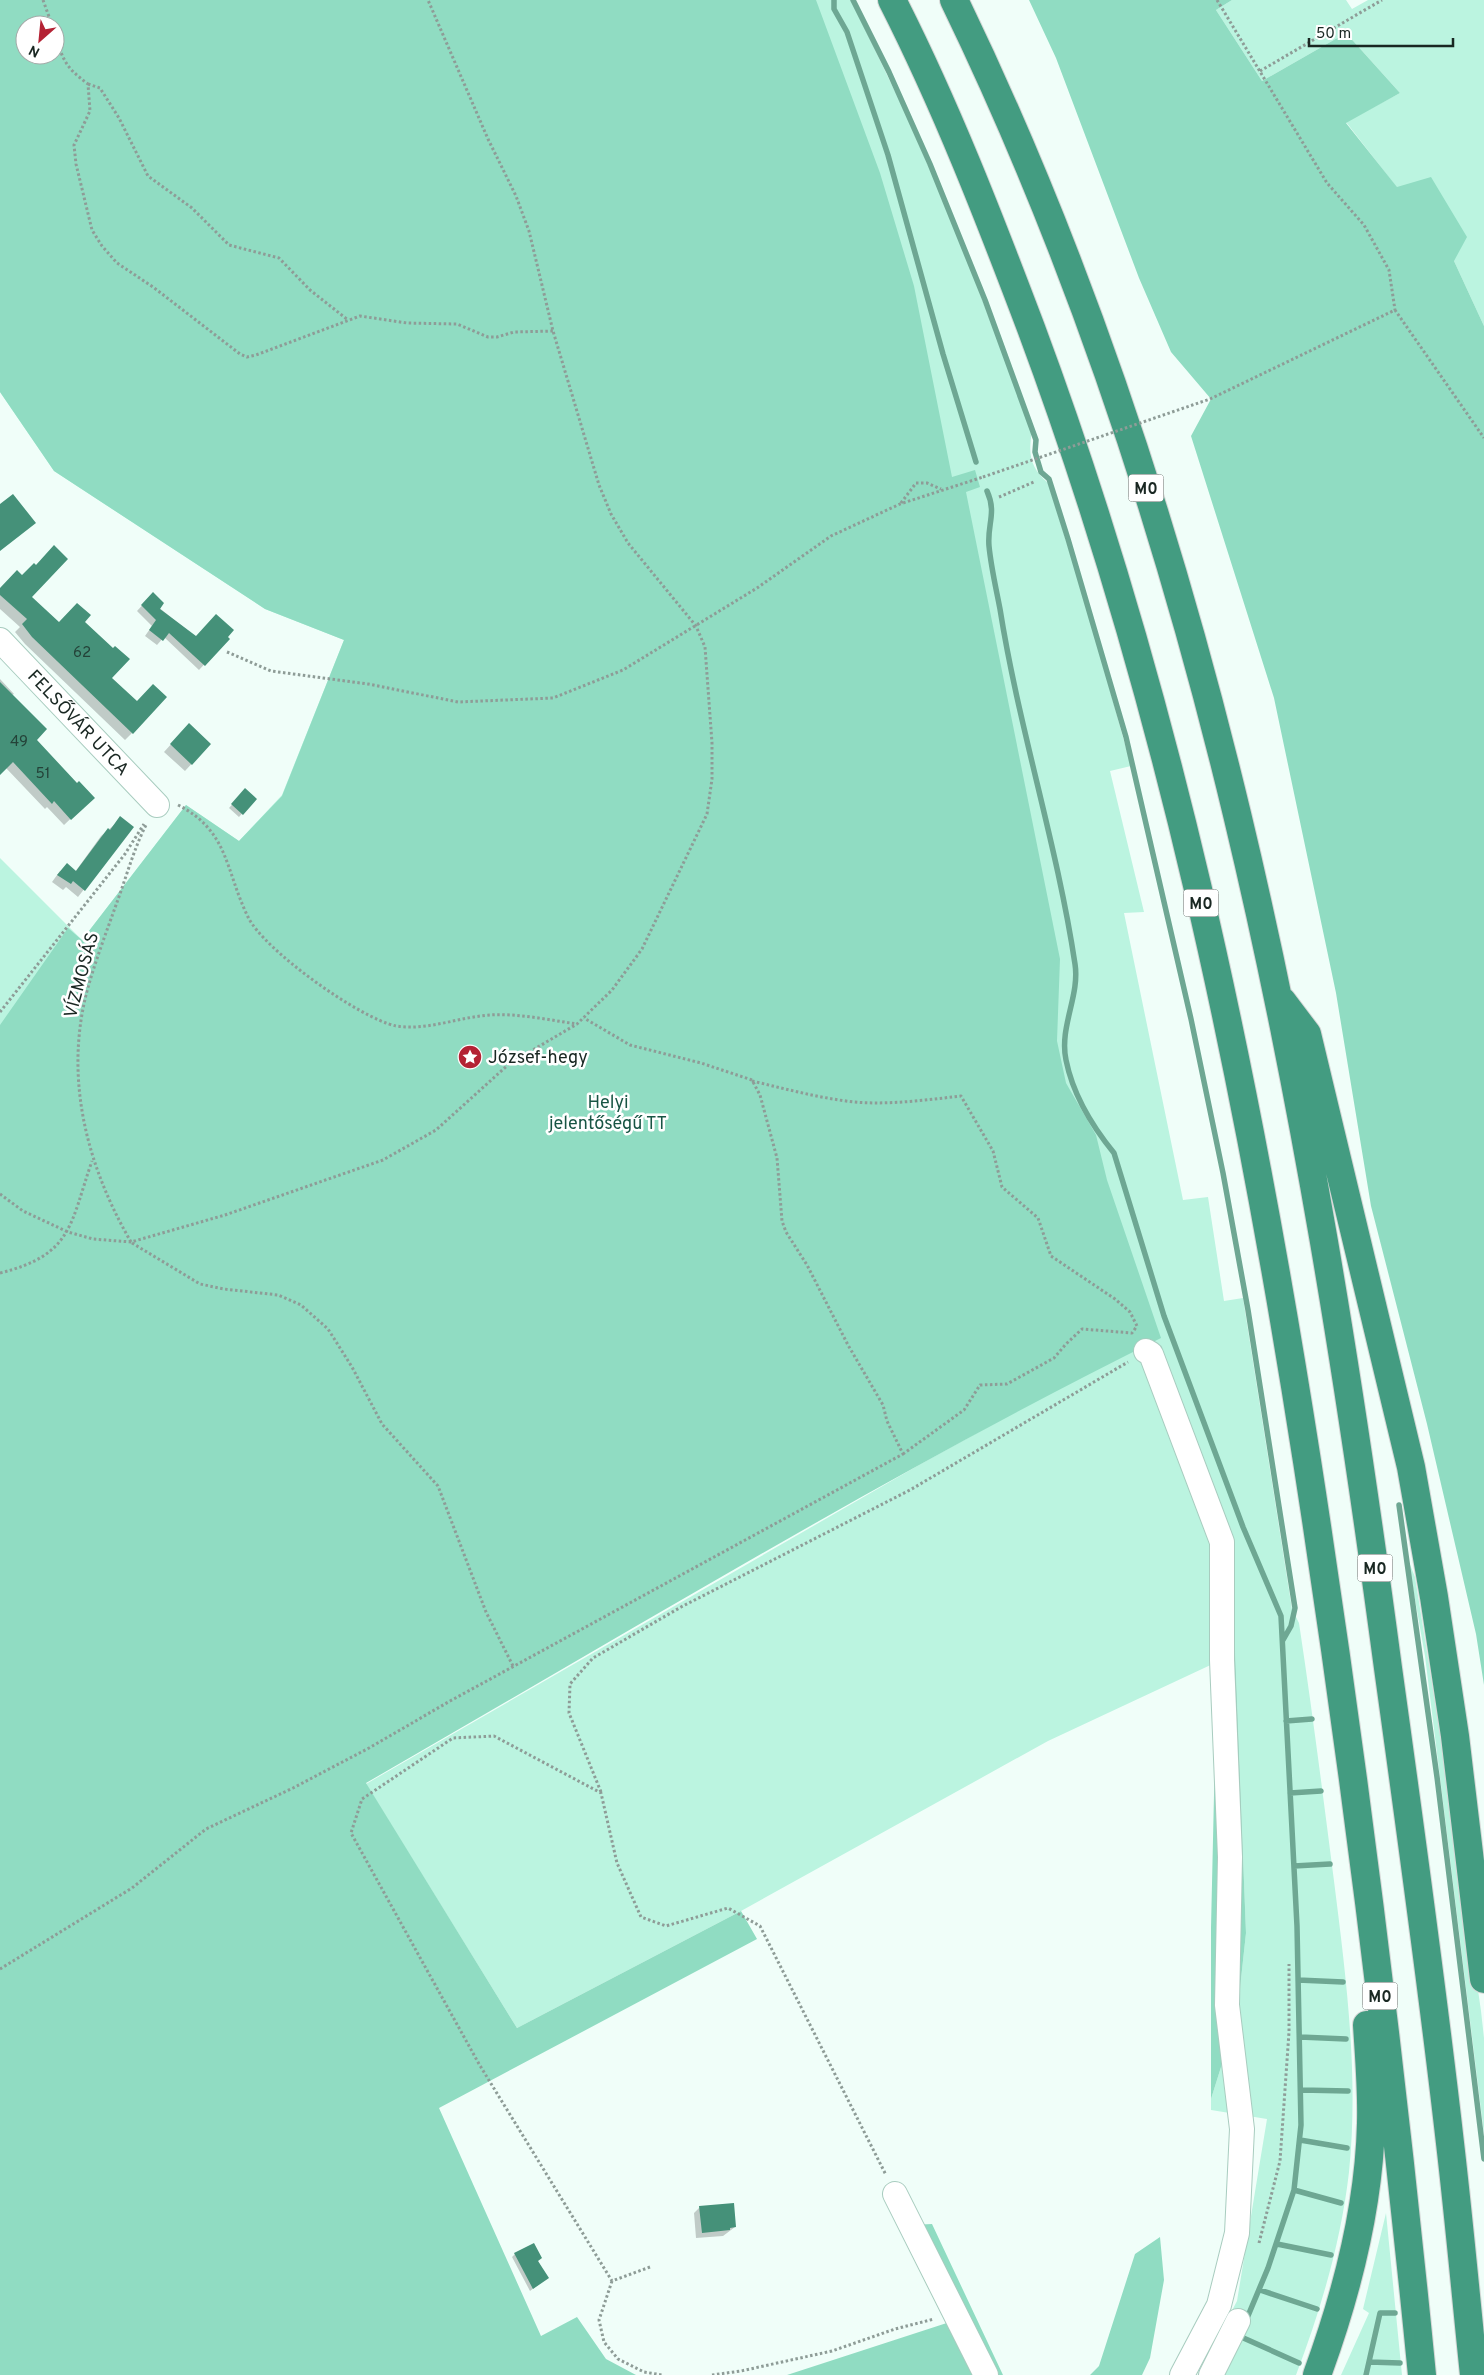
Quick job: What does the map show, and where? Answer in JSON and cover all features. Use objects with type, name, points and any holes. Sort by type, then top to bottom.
[{"type":"highway","name":"M0","points":[[892,0],[965,159],[1046,367],[1090,491],[1156,716],[1232,1039],[1284,1318],[1334,1636],[1398,2146],[1422,2375]]},
{"type":"highway","name":"M0","points":[[954,0],[1010,120],[1056,230],[1142,473],[1183,606],[1211,709],[1237,811],[1278,996],[1328,1263],[1370,1527],[1450,2143],[1474,2375]]},
{"type":"highway","points":[[1278,996],[1307,1034],[1411,1467],[1456,1736],[1484,1979]]},
{"type":"highway","points":[[1317,2375],[1350,2268],[1366,2174],[1371,2123],[1361,1846]]},
{"type":"street","name":"FELSŐVÁR UTCA","points":[[0,640],[157,805]]},
{"type":"street","points":[[1146,1351],[1151,1354],[1222,1542],[1222,1660],[1230,1856],[1227,2005],[1242,2128],[1237,2223],[1219,2305],[1182,2375]]},
{"type":"street","points":[[895,2194],[986,2375]]},
{"type":"street","points":[[1211,2375],[1238,2321]]},
{"type":"path","points":[[43,0],[48,15]]},
{"type":"path","points":[[0,1194],[23,1210],[68,1232],[93,1239],[131,1242],[234,1212],[383,1160],[436,1130],[509,1064],[577,1024],[612,990],[642,950],[707,814],[712,779],[712,743],[704,647],[696,626],[628,543],[611,514],[599,486],[553,331],[529,231],[516,196],[488,139],[428,0]]},
{"type":"path","points":[[1217,0],[1327,183],[1364,225],[1390,270],[1395,310],[1484,438]]},
{"type":"path","points":[[1260,71],[1382,0]]},
{"type":"path","points":[[65,62],[76,75],[88,84],[100,88],[119,118],[148,176],[192,208],[229,245],[279,258],[310,290],[348,320]]},
{"type":"path","points":[[88,84],[90,111],[74,145],[76,164],[92,230],[102,246],[117,263],[153,287],[232,348],[247,357],[360,316],[407,323],[457,324],[488,337],[497,337],[514,332],[553,331]]},
{"type":"path","points":[[227,652],[271,671],[368,684],[458,702],[553,698],[622,670],[757,588],[831,536],[900,504],[1210,399],[1395,310]]},
{"type":"path","points":[[999,497],[1034,482]]},
{"type":"path","points":[[900,504],[916,483],[926,483],[942,489]]},
{"type":"path","points":[[0,1012],[125,854],[157,805],[177,805],[196,814],[208,825],[230,868],[236,890],[249,919],[268,943],[324,987],[373,1017],[396,1026],[414,1026],[490,1015],[577,1024]]},
{"type":"path","name":"VÍZMOSÁS","points":[[131,1242],[114,1213],[93,1160],[78,1089],[82,1019],[87,991],[106,932],[145,827],[157,805]]},
{"type":"path","points":[[0,1969],[132,1888],[206,1829],[310,1779],[903,1454],[964,1410],[980,1385],[1007,1384],[1054,1358],[1082,1329],[1132,1333],[1137,1326],[1130,1312],[1115,1299],[1051,1256],[1038,1218],[1002,1187],[993,1151],[961,1096],[902,1103],[854,1102],[807,1094],[752,1080],[701,1063],[630,1045],[584,1018]]},
{"type":"path","points":[[752,1080],[760,1095],[777,1158],[782,1221],[786,1232],[807,1265],[848,1345],[883,1405],[887,1422],[903,1454]]},
{"type":"path","points":[[0,1273],[38,1261],[54,1250],[68,1232],[93,1160]]},
{"type":"path","points":[[131,1242],[200,1284],[224,1289],[278,1295],[301,1305],[328,1329],[352,1367],[382,1424],[438,1486],[486,1612],[514,1668]]},
{"type":"path","points":[[895,2194],[760,1926],[728,1908],[666,1926],[641,1917],[616,1863],[601,1793],[569,1713],[570,1684],[593,1658],[681,1607],[910,1490],[1146,1351]]},
{"type":"path","points":[[601,1793],[494,1736],[452,1738],[362,1799],[352,1833],[479,2064],[612,2281],[599,2320],[604,2342],[618,2359],[644,2372],[662,2375]]},
{"type":"path","points":[[1258,2245],[1280,2161],[1289,2032],[1289,1964]]},
{"type":"path","points":[[612,2281],[650,2266]]},
{"type":"path","points":[[712,2375],[740,2371],[832,2351],[954,2312]]},
{"type":"green space","name":"Helyi jelentőségű TT","points":[[0,0],[851,0],[901,104],[952,220],[1032,431],[1030,447],[1032,460],[1037,472],[1048,483],[1088,611],[1131,766],[1110,771],[1144,912],[1124,913],[1183,1200],[1208,1197],[1224,1301],[1243,1298],[1292,1609],[1299,1623],[1343,1953],[1352,2063],[1352,2136],[1341,2224],[1322,2300],[1296,2375],[1198,2375],[1237,2301],[1267,2119],[1211,2110],[1211,2099],[1237,2016],[1246,1933],[1234,1624],[1217,1662],[1048,1741],[741,1911],[517,2028],[366,1784],[986,1428],[0,1085],[0,858],[82,940],[186,805],[239,841],[282,795],[344,640],[265,609],[54,471],[0,392]]},
{"type":"green space","name":"Helyi jelentőségű TT","points":[[0,0],[816,0],[880,173],[914,286],[952,477],[975,470],[980,487],[966,492],[1060,959],[1057,1041],[1066,1083],[1096,1135],[1107,1180],[1161,1338],[959,1443],[859,1498],[366,1783],[517,2028],[741,1911],[757,1939],[439,2108],[541,2336],[577,2317],[606,2359],[636,2375],[0,2375],[0,1025],[68,928],[82,940],[186,805],[239,841],[282,796],[344,640],[265,609],[54,471],[0,392]]},
{"type":"green space","points":[[1029,0],[1232,0],[1216,10],[1262,81],[1346,33],[1400,93],[1346,123],[1397,187],[1431,177],[1467,237],[1454,261],[1484,326],[1484,1685],[1476,1634],[1427,1424],[1371,1206],[1336,993],[1274,698],[1191,436],[1211,399],[1171,352],[1139,278],[1056,58]]},
{"type":"green space","points":[[1232,0],[1346,0],[1352,9],[1368,0],[1484,0],[1484,326],[1454,261],[1346,122],[1400,93],[1346,33],[1262,81],[1216,10]]},
{"type":"green space","points":[[1408,1560],[1415,1577],[1450,1795],[1481,2011],[1484,2038],[1484,2134],[1425,1656]]},
{"type":"green space","points":[[1234,1624],[1246,1933],[1237,2016],[1211,2099],[1211,1928],[1217,1662]]},
{"type":"green space","points":[[1386,2213],[1402,2375],[1341,2375],[1369,2313],[1363,2309]]},
{"type":"green space","points":[[932,2224],[1003,2375],[787,2375],[956,2320],[912,2225]]},
{"type":"green space","points":[[1160,2237],[1164,2280],[1150,2358],[1142,2375],[1090,2375],[1099,2366],[1135,2254]]},
{"type":"building","points":[[13,494],[36,523],[0,551],[0,504]]},
{"type":"building","points":[[54,545],[68,559],[32,597],[59,622],[77,603],[91,615],[85,622],[113,648],[115,646],[130,659],[112,678],[137,701],[153,684],[167,697],[133,734],[32,637],[22,624],[27,619],[0,595],[0,588],[17,570],[22,575],[34,563],[36,565]]},
{"type":"building","points":[[153,592],[164,603],[160,609],[196,636],[216,614],[234,630],[228,637],[230,639],[205,666],[169,633],[163,641],[149,630],[156,620],[141,605]]},
{"type":"building","points":[[0,682],[47,729],[37,740],[77,783],[79,781],[95,798],[71,820],[54,801],[52,804],[13,762],[0,775]]},
{"type":"building","points":[[189,723],[211,744],[192,765],[170,744]]},
{"type":"building","points":[[245,788],[257,799],[243,815],[231,804]]},
{"type":"building","points":[[120,816],[134,827],[85,891],[73,881],[71,884],[57,875],[67,863],[76,871],[108,828],[110,830]]},
{"type":"building","points":[[734,2203],[736,2227],[730,2228],[730,2230],[702,2233],[699,2206]]},
{"type":"building","points":[[534,2243],[542,2258],[538,2261],[549,2278],[533,2289],[514,2253]]},
{"type":"waterway","points":[[834,0],[834,9],[847,32],[888,155],[943,354],[976,462]]},
{"type":"waterway","points":[[853,0],[889,72],[930,164],[985,300],[1036,440],[1035,452],[1041,472],[1049,479],[1126,737],[1191,1019],[1223,1173],[1248,1310],[1295,1608],[1291,1626],[1283,1640]]},
{"type":"waterway","points":[[987,491],[992,512],[989,538],[992,570],[1017,698],[1058,875],[1075,964],[1075,988],[1065,1036],[1066,1060],[1069,1073],[1084,1110],[1114,1153],[1164,1316],[1243,1527],[1281,1616],[1297,1926],[1301,2125],[1294,2190],[1268,2268],[1245,2323]]},
{"type":"waterway","points":[[1399,1505],[1437,1777],[1484,2159]]},
{"type":"waterway","points":[[1286,1721],[1312,1719]]},
{"type":"waterway","points":[[1290,1793],[1321,1791]]},
{"type":"waterway","points":[[1294,1866],[1330,1864]]},
{"type":"waterway","points":[[1298,1980],[1343,1982]]},
{"type":"waterway","points":[[1300,2037],[1346,2039]]},
{"type":"waterway","points":[[1301,2090],[1348,2091]]},
{"type":"waterway","points":[[1300,2140],[1347,2148]]},
{"type":"waterway","points":[[1294,2190],[1341,2203]]},
{"type":"waterway","points":[[1277,2244],[1331,2255]]},
{"type":"waterway","points":[[1260,2290],[1317,2309]]},
{"type":"waterway","points":[[1366,2375],[1380,2313],[1395,2313]]},
{"type":"waterway","points":[[1239,2336],[1299,2363]]},
{"type":"waterway","points":[[1369,2362],[1400,2363]]},
{"type":"place","name":"József-hegy","points":[[470,1057]]}]
